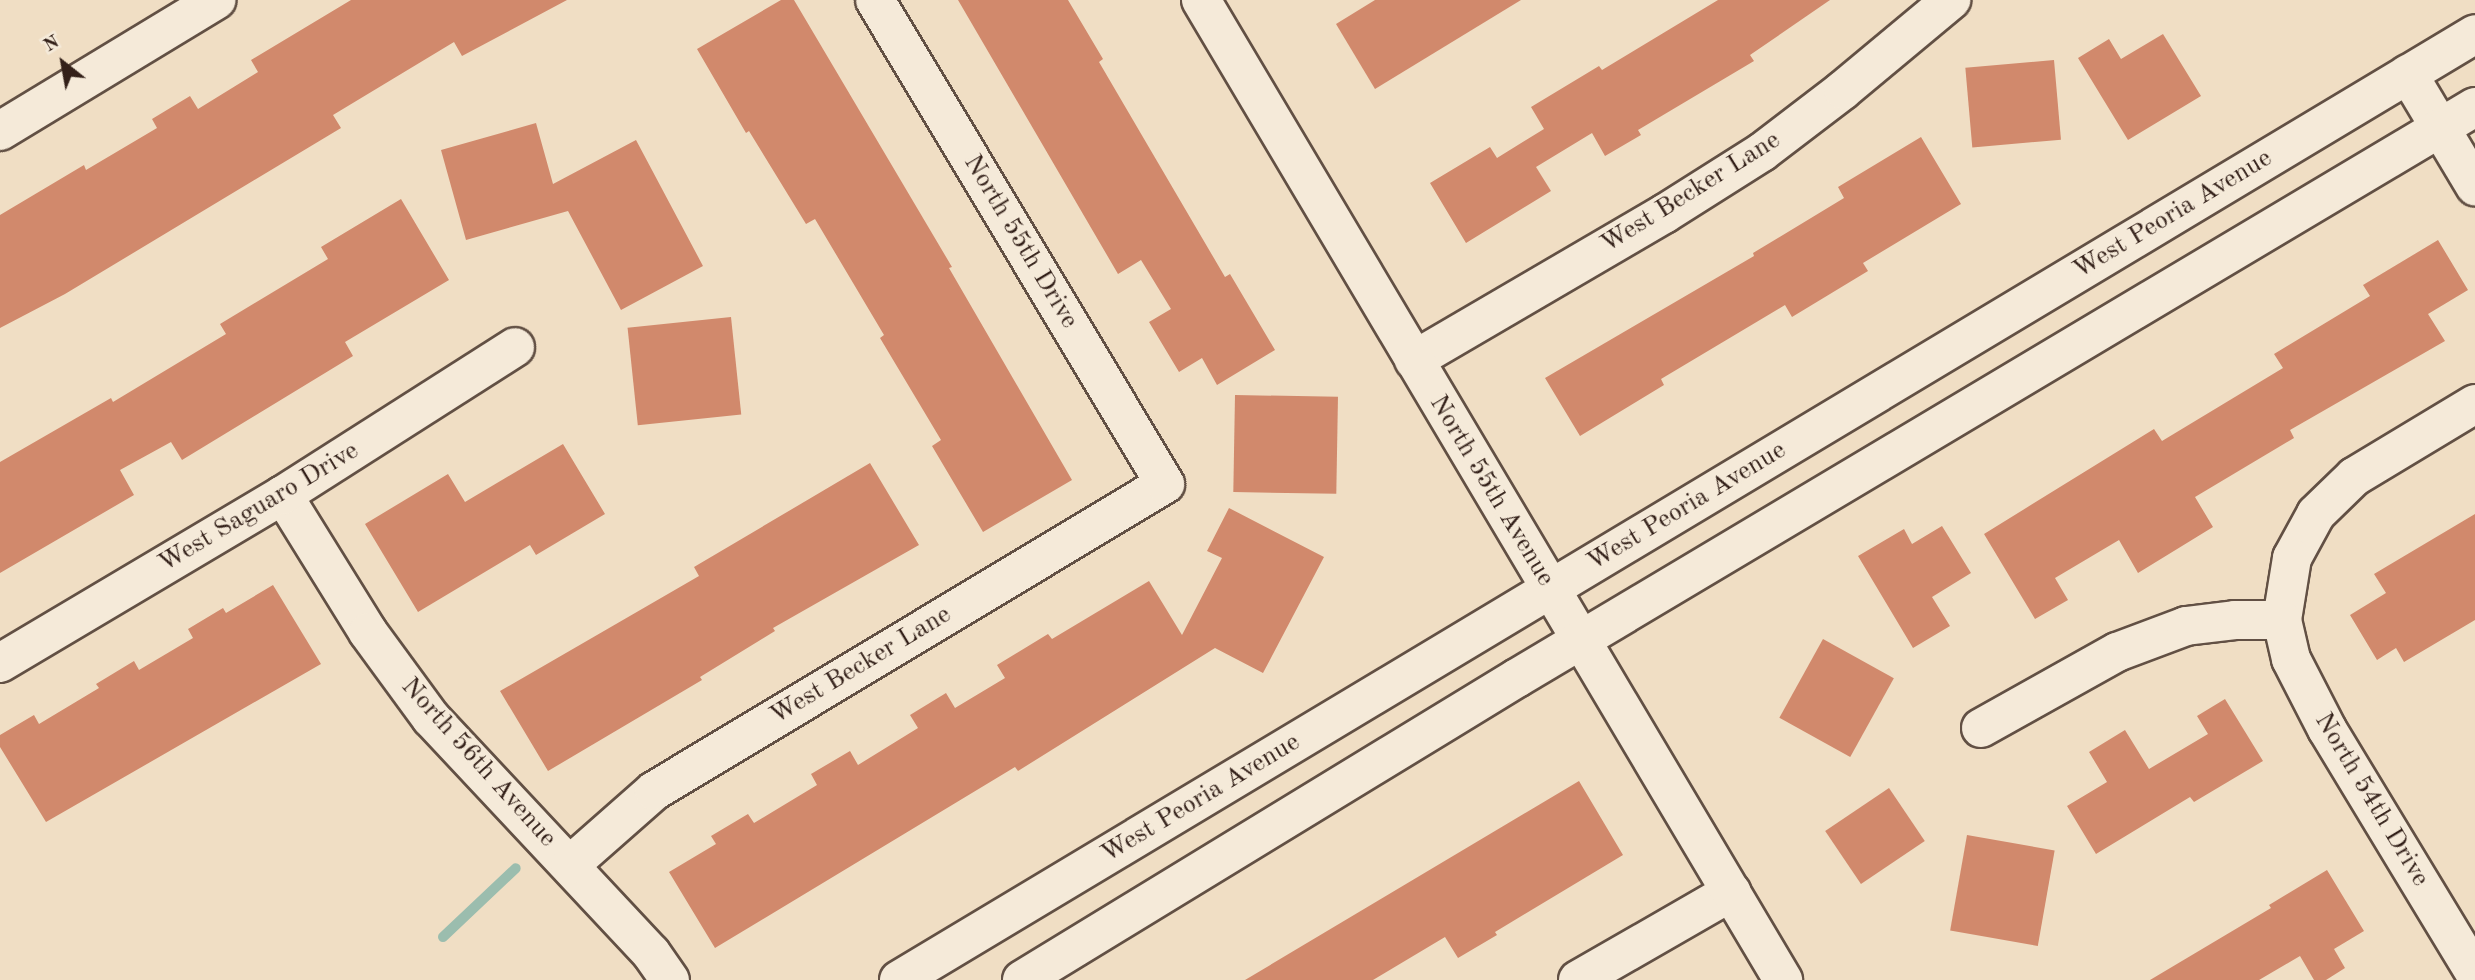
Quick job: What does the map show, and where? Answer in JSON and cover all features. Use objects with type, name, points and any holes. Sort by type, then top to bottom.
[{"type":"street","points":[[0,131],[216,0]]},
{"type":"street","name":"North 55th Drive","points":[[875,0],[1165,484]]},
{"type":"street","name":"West Becker Lane","points":[[1414,360],[1664,214],[1762,152],[1843,90],[1951,0]]},
{"type":"street","name":"North 55th Avenue","points":[[1212,4],[1414,360],[1783,980]]},
{"type":"street","name":"West Peoria Avenue","points":[[899,980],[2475,34]]},
{"type":"street","points":[[2409,74],[2475,186]]},
{"type":"street","points":[[1022,980],[1581,640],[2475,107]]},
{"type":"street","name":"West Saguaro Drive","points":[[0,663],[283,495],[515,347]]},
{"type":"street","name":"North 54th Drive","points":[[2475,404],[2354,477],[2316,514],[2292,558],[2283,620],[2291,659],[2327,729],[2475,973]]},
{"type":"street","name":"West Becker Lane","points":[[570,865],[654,792],[1165,484]]},
{"type":"street","name":"North 56th Avenue","points":[[283,495],[368,632],[430,718],[570,865],[650,953],[670,980]]},
{"type":"street","points":[[1981,728],[2117,652],[2186,626],[2235,620],[2283,620]]},
{"type":"street","points":[[1578,980],[1731,892]]},
{"type":"street","points":[[2465,980],[2475,973]]},
{"type":"building","points":[[351,0],[567,0],[462,56],[454,42],[333,115],[341,128],[65,294],[0,328],[0,215],[84,165],[86,170],[157,128],[152,119],[190,96],[198,109],[258,72],[251,60]]},
{"type":"building","points":[[781,0],[794,0],[952,267],[949,268],[1072,480],[983,532],[932,446],[941,440],[880,338],[884,335],[815,219],[806,224],[749,131],[746,133],[697,49]]},
{"type":"building","points":[[958,0],[1068,0],[1103,59],[1099,62],[1225,277],[1230,274],[1275,350],[1217,385],[1202,358],[1179,372],[1149,322],[1171,309],[1141,260],[1118,274]]},
{"type":"building","points":[[1375,0],[1521,0],[1375,89],[1336,24]]},
{"type":"building","points":[[1718,0],[1830,0],[1750,55],[1754,61],[1638,130],[1641,135],[1605,156],[1592,133],[1536,167],[1551,191],[1466,243],[1430,183],[1490,147],[1497,158],[1544,129],[1531,107],[1599,66],[1602,70]]},
{"type":"building","points":[[2163,34],[2201,96],[2128,140],[2078,58],[2109,39],[2121,59]]},
{"type":"building","points":[[2054,60],[2061,140],[1972,147],[1965,68]]},
{"type":"building","points":[[536,123],[553,184],[636,140],[703,266],[621,310],[568,211],[466,240],[441,150]]},
{"type":"building","points":[[1921,137],[1961,204],[1863,263],[1868,271],[1792,317],[1785,305],[1661,379],[1664,385],[1580,436],[1545,378],[1754,256],[1753,253],[1844,198],[1838,187]]},
{"type":"building","points":[[401,199],[449,280],[345,342],[353,356],[182,460],[171,442],[120,470],[134,495],[0,573],[0,462],[111,398],[113,402],[226,334],[220,324],[328,259],[321,247]]},
{"type":"building","points":[[2438,240],[2468,290],[2428,314],[2445,341],[2290,430],[2294,438],[2195,497],[2213,527],[2138,573],[2119,540],[2055,578],[2068,600],[2035,619],[1984,534],[2154,429],[2162,441],[2283,368],[2274,354],[2370,296],[2363,285]]},
{"type":"building","points":[[731,317],[741,414],[638,425],[628,328]]},
{"type":"building","points":[[1235,395],[1338,397],[1336,494],[1233,492]]},
{"type":"building","points":[[563,444],[605,514],[536,555],[530,545],[418,612],[365,524],[448,474],[465,502]]},
{"type":"building","points":[[870,463],[919,545],[773,628],[775,631],[700,677],[702,680],[548,771],[500,691],[699,576],[694,567]]},
{"type":"building","points":[[1229,508],[1324,557],[1263,673],[1215,648],[1018,771],[1015,767],[715,948],[669,872],[716,844],[711,836],[748,814],[754,823],[817,785],[811,774],[850,751],[858,765],[918,728],[910,715],[946,693],[955,708],[1005,678],[997,665],[1048,634],[1052,639],[1149,581],[1182,635],[1222,558],[1207,551]]},
{"type":"building","points":[[2475,514],[2475,620],[2404,662],[2396,648],[2377,660],[2350,615],[2386,593],[2374,574]]},
{"type":"building","points":[[1942,526],[1971,573],[1932,597],[1950,626],[1913,648],[1858,556],[1904,529],[1912,544]]},
{"type":"building","points":[[273,585],[321,664],[46,822],[0,747],[0,735],[34,715],[39,724],[99,688],[96,684],[134,661],[139,670],[193,638],[188,629],[223,608],[226,613]]},
{"type":"building","points":[[1823,639],[1894,678],[1850,757],[1779,718]]},
{"type":"building","points":[[2225,699],[2263,761],[2194,802],[2190,797],[2096,854],[2067,806],[2107,782],[2089,752],[2125,730],[2149,769],[2208,734],[2197,716]]},
{"type":"building","points":[[1579,781],[1623,855],[1495,932],[1497,935],[1458,958],[1445,937],[1373,980],[1245,980]]},
{"type":"building","points":[[1889,788],[1925,841],[1861,884],[1825,831]]},
{"type":"building","points":[[1967,835],[2055,850],[2038,946],[1950,931]]},
{"type":"building","points":[[2327,870],[2364,931],[2334,949],[2345,968],[2326,980],[2314,980],[2300,956],[2259,980],[2150,980],[2271,908],[2269,905]]},
{"type":"waterway","points":[[443,937],[516,868]]}]
